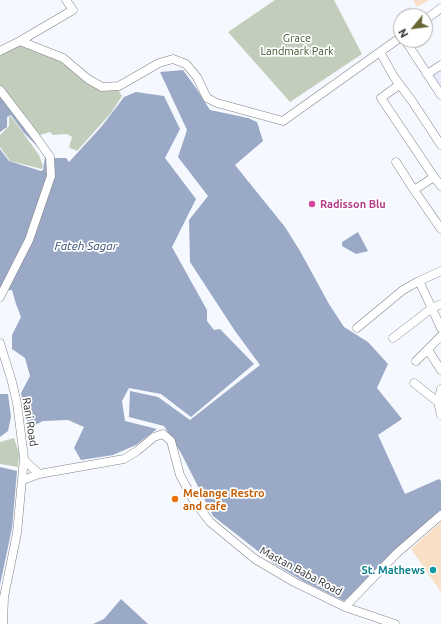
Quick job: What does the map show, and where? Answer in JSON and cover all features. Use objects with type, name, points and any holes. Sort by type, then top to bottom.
[{"type":"street","points":[[0,51],[20,41],[72,10],[66,0]]},
{"type":"street","points":[[433,14],[441,7],[437,0]]},
{"type":"street","points":[[20,41],[63,58],[88,79],[102,87],[119,86],[159,63],[173,60],[186,64],[197,76],[207,98],[283,121],[393,43]]},
{"type":"street","points":[[410,48],[441,95]]},
{"type":"street","points":[[380,52],[399,85],[441,145]]},
{"type":"street","points":[[427,74],[441,65]]},
{"type":"street","points":[[399,85],[381,98],[441,186]]},
{"type":"street","points":[[0,90],[50,157],[51,176],[29,240],[0,297]]},
{"type":"street","points":[[396,162],[441,229]]},
{"type":"street","points":[[414,190],[434,177]]},
{"type":"street","points":[[357,328],[403,290],[441,271]]},
{"type":"street","points":[[419,281],[441,328]]},
{"type":"street","points":[[393,338],[432,308],[441,304]]},
{"type":"street","points":[[416,361],[441,336]]},
{"type":"street","name":"Rani Road","points":[[0,343],[17,404],[24,460],[17,533],[4,597],[3,624]]},
{"type":"street","points":[[428,350],[441,370]]},
{"type":"street","points":[[414,383],[438,402]]},
{"type":"street","points":[[441,389],[438,402],[441,415]]},
{"type":"street","name":"Mastan Baba Road","points":[[23,480],[39,474],[124,459],[137,451],[154,437],[162,434],[171,441],[180,475],[194,501],[210,522],[255,559],[294,582],[345,607],[397,554],[441,515]]},
{"type":"street","points":[[24,460],[39,474]]},
{"type":"street","points":[[345,607],[395,624]]},
{"type":"shaded area","points":[[441,70],[441,86],[433,75]]},
{"type":"green space","name":"Grace Landmark Park","points":[[275,0],[334,0],[362,54],[290,102],[228,32]]},
{"type":"green space","points":[[20,44],[62,60],[84,79],[117,88],[122,96],[111,113],[77,151],[69,147],[72,137],[67,134],[53,135],[50,132],[37,136],[0,86],[0,54]]},
{"type":"green space","points":[[11,116],[39,155],[43,166],[42,169],[10,161],[0,147],[0,135],[9,126],[9,117]]},
{"type":"green space","points":[[14,438],[19,453],[18,467],[0,464],[0,442]]},
{"type":"water","points":[[183,70],[210,110],[248,118],[257,122],[263,141],[235,165],[285,227],[329,304],[344,327],[368,342],[388,364],[377,388],[402,419],[378,435],[405,494],[439,479],[441,481],[441,516],[344,601],[303,581],[273,563],[213,516],[181,453],[164,426],[129,417],[130,391],[158,397],[190,420],[260,365],[235,331],[190,262],[189,220],[208,196],[178,157],[187,130],[160,72]]},
{"type":"water","name":"Fateh Sagar","points":[[136,92],[164,96],[180,129],[165,158],[196,199],[172,247],[207,310],[207,321],[214,330],[220,329],[254,364],[191,417],[161,394],[129,388],[122,401],[125,421],[157,429],[136,445],[113,455],[81,460],[74,448],[84,427],[68,420],[43,421],[35,425],[27,421],[21,393],[30,376],[25,358],[12,349],[12,335],[21,317],[12,290],[0,291],[0,149],[9,161],[41,171],[43,170],[45,157],[41,150],[47,158],[66,158],[69,162],[102,126],[124,97]]},
{"type":"water","points":[[0,96],[41,150],[24,133],[11,115],[7,117],[7,127],[0,132]]},
{"type":"water","points":[[358,232],[368,251],[356,254],[342,246],[342,242]]},
{"type":"water","points":[[0,394],[8,394],[11,417],[8,431],[0,437]]},
{"type":"water","points":[[0,467],[17,471],[12,528],[0,585]]},
{"type":"water","points":[[121,599],[148,624],[93,624],[104,619]]},
{"type":"building","points":[[413,0],[429,0],[417,7]]},
{"type":"building","name":"St. Mathews","points":[[441,522],[441,592],[411,549]]},
{"type":"place","name":"Radisson Blu","points":[[312,204]]},
{"type":"place","name":"Melange Restro and cafe","points":[[175,499]]},
{"type":"place","name":"St. Mathews","points":[[433,570]]}]
